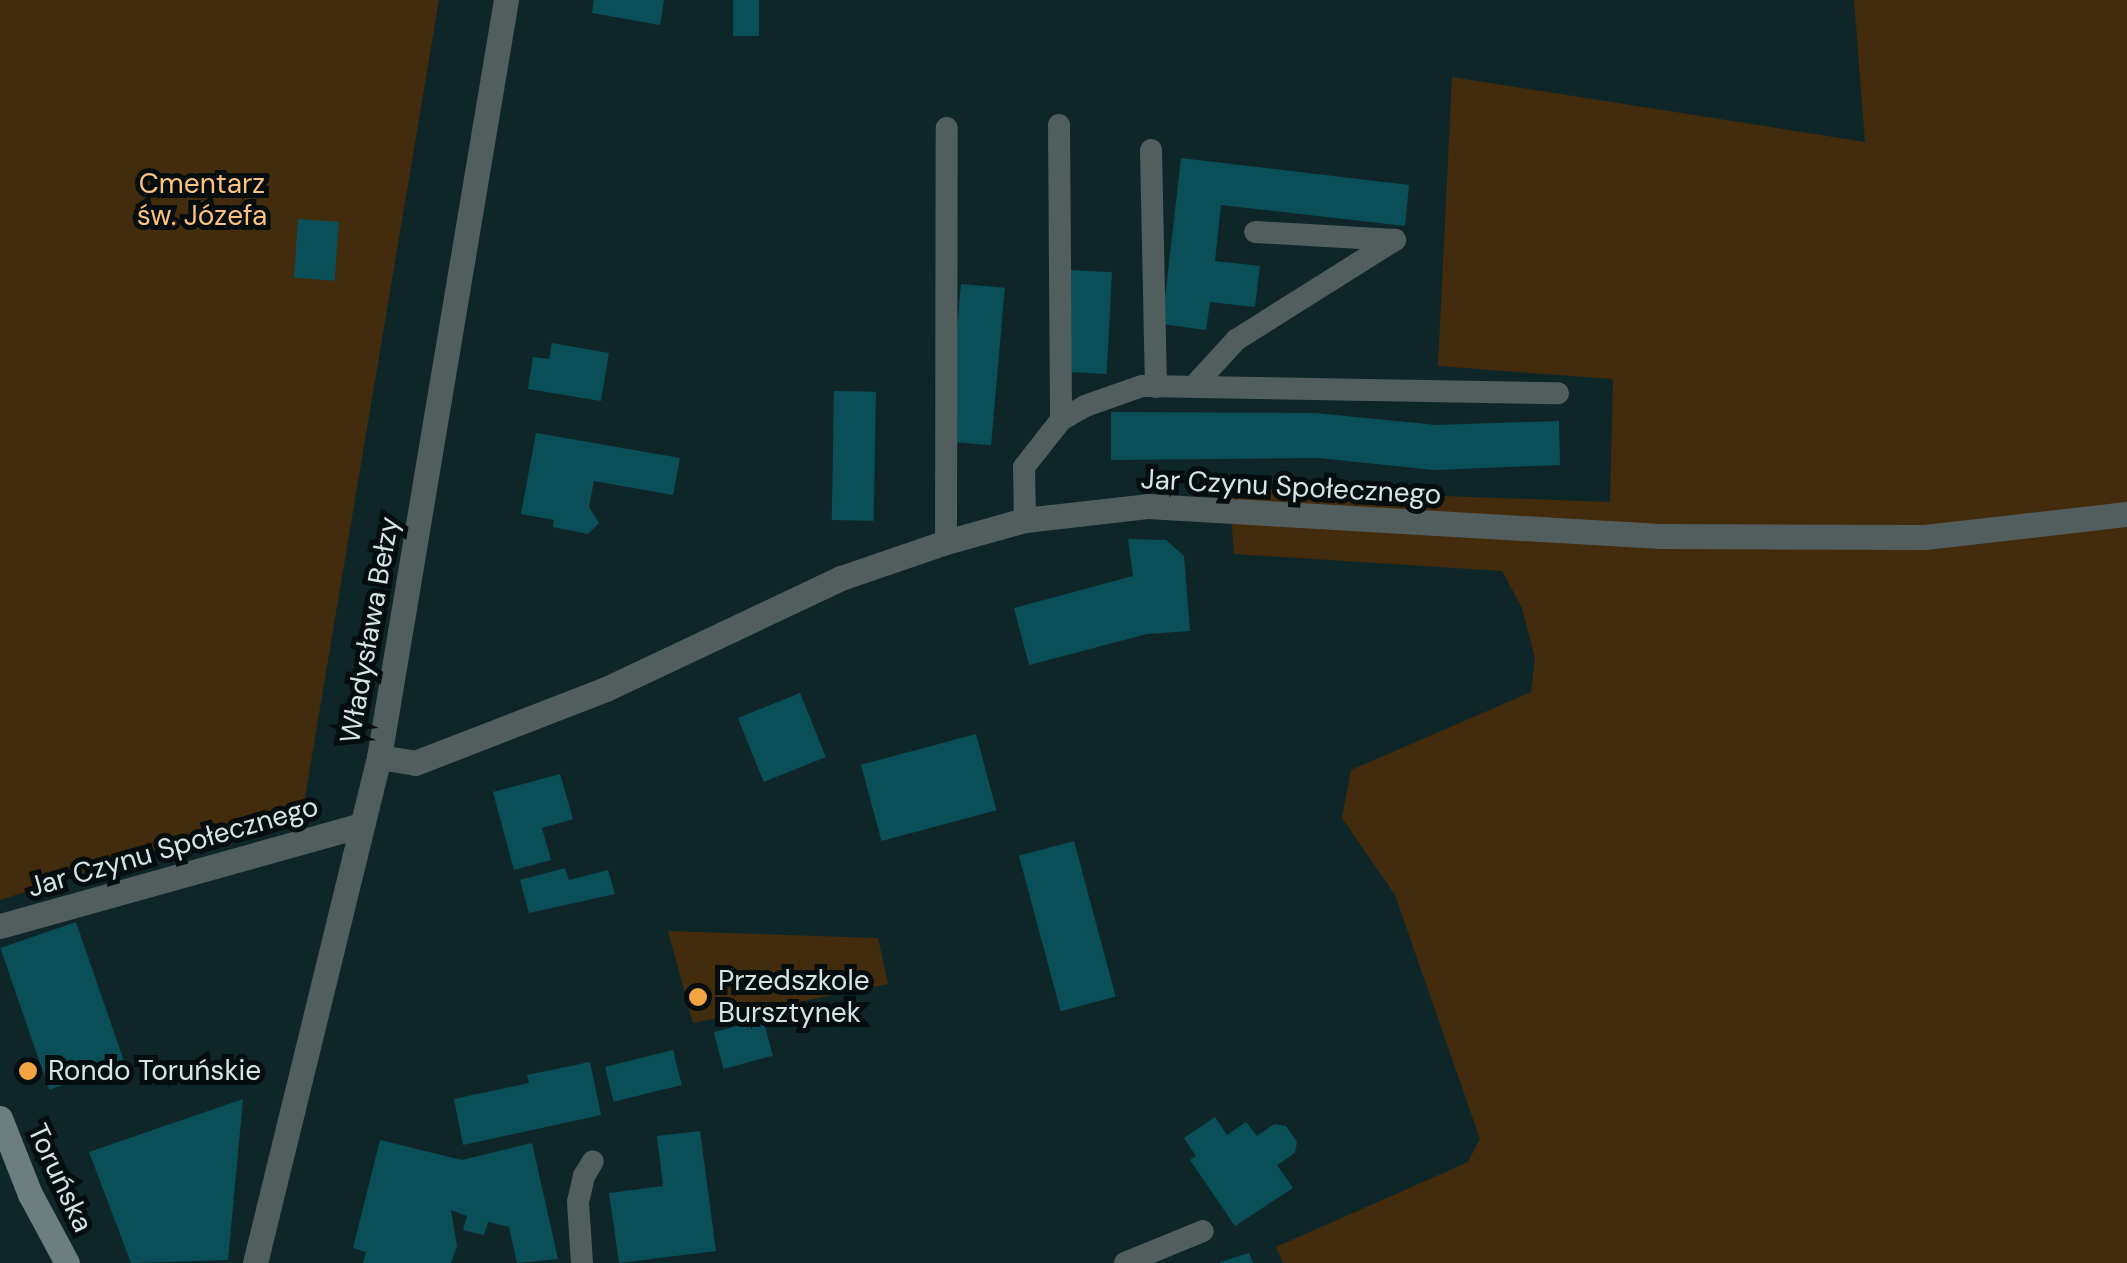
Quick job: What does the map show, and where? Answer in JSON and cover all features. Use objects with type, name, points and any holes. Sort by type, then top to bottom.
[{"type":"main road","name":"Toruńska","points":[[0,1118],[30,1194],[68,1263]]},
{"type":"street","name":"Władysława Bełzy","points":[[255,1263],[379,758],[506,0]]},
{"type":"street","name":"Jar Czynu Społecznego","points":[[379,758],[415,762],[606,689],[841,578],[1026,520],[1147,506],[1679,536],[1925,537],[2127,514]]},
{"type":"street","name":"Jar Czynu Społecznego","points":[[0,926],[361,825]]},
{"type":"lane","points":[[1059,125],[1061,420]]},
{"type":"lane","points":[[946,542],[947,128]]},
{"type":"lane","points":[[1151,150],[1156,386]]},
{"type":"lane","points":[[1193,387],[1236,340],[1395,240],[1255,232]]},
{"type":"lane","points":[[1026,520],[1024,466],[1061,420],[1084,406],[1142,386],[1558,392]]},
{"type":"lane","points":[[582,1263],[578,1202],[584,1176],[593,1161]]},
{"type":"lane","points":[[1125,1263],[1203,1232]]},
{"type":"green space","name":"Cmentarz św. Józefa","points":[[0,0],[439,0],[304,803],[0,900]]},
{"type":"green space","points":[[1854,0],[2127,0],[2127,1263],[1283,1263],[1276,1247],[1468,1162],[1480,1139],[1395,895],[1342,818],[1351,770],[1531,692],[1535,658],[1522,608],[1502,571],[1234,554],[1229,488],[1610,502],[1613,379],[1438,366],[1452,77],[1865,142]]},
{"type":"green space","points":[[668,931],[878,938],[888,984],[693,1023]]},
{"type":"building","points":[[594,0],[664,0],[660,25],[592,13]]},
{"type":"building","points":[[733,0],[759,0],[759,36],[733,36]]},
{"type":"building","points":[[1181,158],[1409,185],[1405,226],[1221,205],[1215,261],[1260,266],[1255,307],[1210,302],[1206,330],[1162,324]]},
{"type":"building","points":[[298,219],[339,222],[335,281],[294,278]]},
{"type":"building","points":[[1070,270],[1112,272],[1107,374],[1065,372]]},
{"type":"building","points":[[961,284],[1005,288],[991,445],[947,441]]},
{"type":"building","points":[[552,343],[609,353],[601,401],[528,389],[533,357],[549,359]]},
{"type":"building","points":[[834,391],[876,392],[874,521],[832,520]]},
{"type":"building","points":[[1111,412],[1315,413],[1436,425],[1559,421],[1560,465],[1434,470],[1318,458],[1111,460]]},
{"type":"building","points":[[536,433],[680,458],[673,495],[594,481],[589,507],[599,523],[588,534],[553,527],[554,520],[521,514]]},
{"type":"building","points":[[1128,539],[1166,540],[1184,556],[1190,631],[1147,634],[1029,665],[1014,608],[1133,576]]},
{"type":"building","points":[[800,693],[826,757],[764,782],[738,718]]},
{"type":"building","points":[[976,734],[996,810],[882,841],[861,765]]},
{"type":"building","points":[[560,774],[573,819],[542,828],[551,860],[514,870],[493,792]]},
{"type":"building","points":[[1074,841],[1116,997],[1061,1011],[1019,856]]},
{"type":"building","points":[[565,868],[569,880],[608,870],[615,894],[529,913],[520,880]]},
{"type":"building","points":[[76,922],[125,1064],[49,1090],[0,948]]},
{"type":"building","points":[[763,1019],[773,1056],[724,1069],[714,1032]]},
{"type":"building","points":[[673,1050],[682,1085],[614,1102],[605,1067]]},
{"type":"building","points":[[590,1062],[601,1115],[463,1145],[454,1099],[529,1083],[527,1075]]},
{"type":"building","points":[[243,1099],[228,1260],[131,1263],[89,1152]]},
{"type":"building","points":[[1215,1117],[1227,1135],[1246,1122],[1257,1136],[1274,1124],[1286,1126],[1297,1142],[1295,1153],[1277,1165],[1293,1188],[1235,1226],[1190,1160],[1196,1156],[1184,1138]]},
{"type":"building","points":[[700,1131],[716,1251],[619,1263],[609,1193],[663,1186],[657,1136]]},
{"type":"building","points":[[380,1140],[462,1160],[532,1143],[558,1259],[517,1263],[509,1227],[488,1222],[484,1235],[463,1230],[467,1216],[451,1210],[457,1246],[451,1263],[363,1263],[366,1252],[353,1248]]},
{"type":"building","points":[[1249,1253],[1253,1263],[1220,1263],[1220,1262]]},
{"type":"place","name":"Przedszkole Bursztynek","points":[[698,997]]},
{"type":"place","name":"Rondo Toruńskie","points":[[28,1071]]}]
